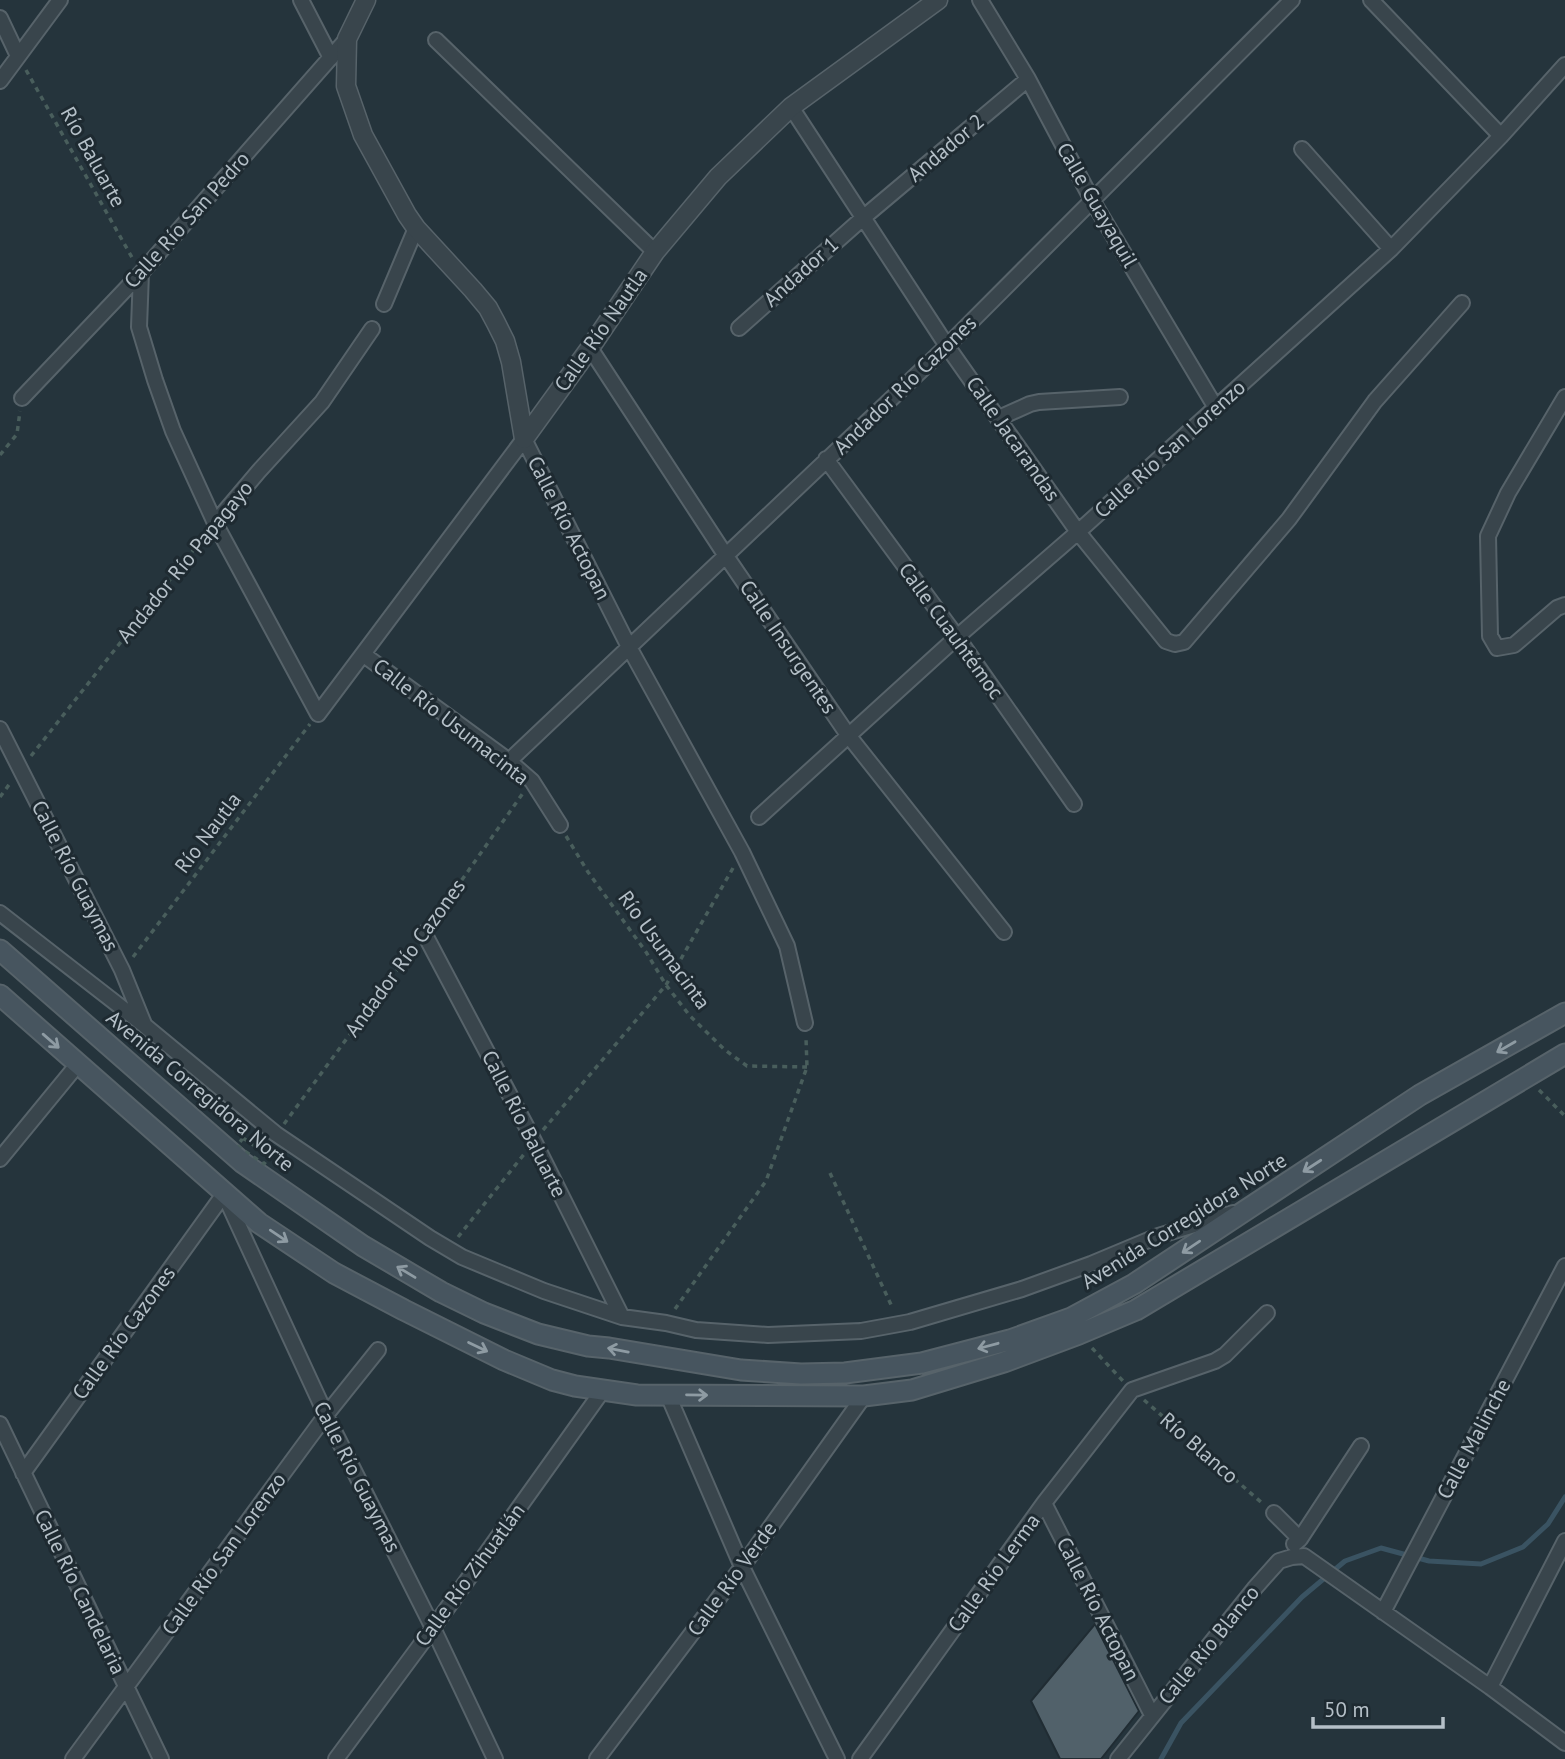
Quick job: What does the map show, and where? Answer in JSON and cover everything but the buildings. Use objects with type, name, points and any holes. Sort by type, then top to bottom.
[{"type":"main road","name":"Avenida Corregidora Norte","points":[[0,950],[243,1163],[363,1246],[441,1292],[538,1334],[588,1346],[741,1370],[801,1374],[845,1373],[922,1363],[1010,1340],[1070,1318],[1134,1284],[1420,1096],[1565,1013]]},
{"type":"main road","points":[[0,995],[224,1194],[259,1223],[334,1273],[504,1360],[540,1375],[575,1386],[637,1395],[864,1396],[912,1390],[1004,1362],[1136,1310],[1565,1054]]},
{"type":"street","points":[[0,81],[60,0]]},
{"type":"street","points":[[301,0],[331,58]]},
{"type":"street","points":[[347,39],[366,0]]},
{"type":"street","name":"Calle Río Nautla","points":[[318,714],[524,439],[655,252],[719,177],[792,107],[938,0]]},
{"type":"street","name":"Calle Guayaquil","points":[[980,0],[1028,79],[1093,200],[1216,408]]},
{"type":"street","name":"Andador Río Cazones","points":[[509,761],[947,346],[1292,0]]},
{"type":"street","points":[[1371,0],[1501,136]]},
{"type":"street","points":[[0,18],[18,56]]},
{"type":"street","name":"Calle Río San Pedro","points":[[22,398],[141,273],[347,39]]},
{"type":"street","name":"Calle Río Actopan","points":[[347,39],[346,86],[363,135],[415,228],[488,308],[505,341],[524,439],[629,647],[742,852],[787,946],[805,1023]]},
{"type":"street","points":[[436,40],[655,252]]},
{"type":"street","name":"Calle Río San Lorenzo","points":[[760,817],[1391,249],[1501,136],[1565,65]]},
{"type":"street","name":"Andador 2","points":[[864,217],[1028,79]]},
{"type":"street","name":"Calle Jacarandas","points":[[792,107],[947,346],[1079,532],[1166,641],[1175,644],[1184,642],[1289,519],[1375,401],[1462,303]]},
{"type":"street","points":[[1302,149],[1391,249]]},
{"type":"street","name":"Andador 1","points":[[739,328],[864,217]]},
{"type":"street","points":[[384,304],[415,228]]},
{"type":"street","points":[[141,273],[139,327],[173,430],[215,523],[318,714]]},
{"type":"street","name":"Andador Río Papagayo","points":[[215,523],[322,402],[372,329]]},
{"type":"street","name":"Calle Insurgentes","points":[[590,348],[848,736],[1004,932]]},
{"type":"street","points":[[999,418],[1039,402],[1120,397]]},
{"type":"street","points":[[1565,397],[1508,493],[1488,536],[1490,636],[1497,648],[1514,645],[1561,606],[1565,591]]},
{"type":"street","name":"Calle Cuauhtémoc","points":[[826,459],[957,637],[1074,804]]},
{"type":"street","name":"Calle Río Usumacinta","points":[[364,655],[509,761],[532,782],[559,825]]},
{"type":"street","name":"Calle Río Guaymas","points":[[0,729],[122,971],[145,1025]]},
{"type":"street","points":[[0,913],[145,1025],[276,1134],[448,1250],[544,1292],[622,1317],[696,1330],[768,1335],[860,1331],[900,1324],[1022,1289],[1158,1236],[1248,1209]]},
{"type":"street","name":"Calle Río Baluarte","points":[[424,933],[534,1141],[622,1317]]},
{"type":"street","points":[[0,1159],[78,1064]]},
{"type":"street","name":"Calle Río Guaymas","points":[[224,1194],[326,1415],[433,1628],[495,1759]]},
{"type":"street","name":"Calle Río Cazones","points":[[23,1473],[224,1194]]},
{"type":"street","name":"Calle Malinche","points":[[1383,1612],[1565,1266]]},
{"type":"street","points":[[1132,1390],[1215,1361],[1267,1313]]},
{"type":"street","name":"Calle Río San Lorenzo","points":[[73,1759],[326,1415],[378,1350]]},
{"type":"street","name":"Calle Río Zihuatlán","points":[[336,1759],[603,1390]]},
{"type":"street","name":"Calle Río Lerma","points":[[860,1759],[1044,1503],[1132,1390]]},
{"type":"street","points":[[668,1395],[742,1567],[837,1759]]},
{"type":"street","name":"Calle Río Verde","points":[[597,1759],[742,1567],[864,1396]]},
{"type":"street","name":"Calle Río Candelaria","points":[[0,1424],[161,1759]]},
{"type":"street","points":[[1279,1561],[1300,1539],[1361,1446]]},
{"type":"street","name":"Calle Río Actopan","points":[[1044,1503],[1152,1715]]},
{"type":"street","points":[[1274,1513],[1300,1539]]},
{"type":"street","points":[[1490,1687],[1565,1541]]},
{"type":"street","points":[[1279,1561],[1304,1556],[1563,1736]]},
{"type":"street","name":"Calle Río Blanco","points":[[1118,1759],[1279,1561]]},
{"type":"path","name":"Río Baluarte","points":[[18,56],[141,273]]},
{"type":"path","points":[[0,455],[17,434],[22,398]]},
{"type":"path","name":"Andador Río Papagayo","points":[[0,797],[215,523]]},
{"type":"path","name":"Río Nautla","points":[[122,971],[318,714]]},
{"type":"path","name":"Andador Río Cazones","points":[[276,1134],[532,782]]},
{"type":"path","name":"Río Usumacinta","points":[[559,825],[588,872],[690,1016],[725,1050],[747,1066],[807,1067]]},
{"type":"path","points":[[448,1250],[534,1141],[666,985],[742,852]]},
{"type":"path","points":[[666,1323],[766,1181],[807,1067],[805,1023]]},
{"type":"path","points":[[1526,1077],[1565,1116]]},
{"type":"path","points":[[830,1173],[900,1324]]},
{"type":"path","name":"Río Blanco","points":[[1079,1334],[1132,1390],[1274,1513]]},
{"type":"waterway","points":[[1161,1759],[1181,1723],[1302,1597],[1345,1561],[1381,1548],[1429,1561],[1481,1564],[1523,1547],[1548,1524],[1565,1497]]}]
